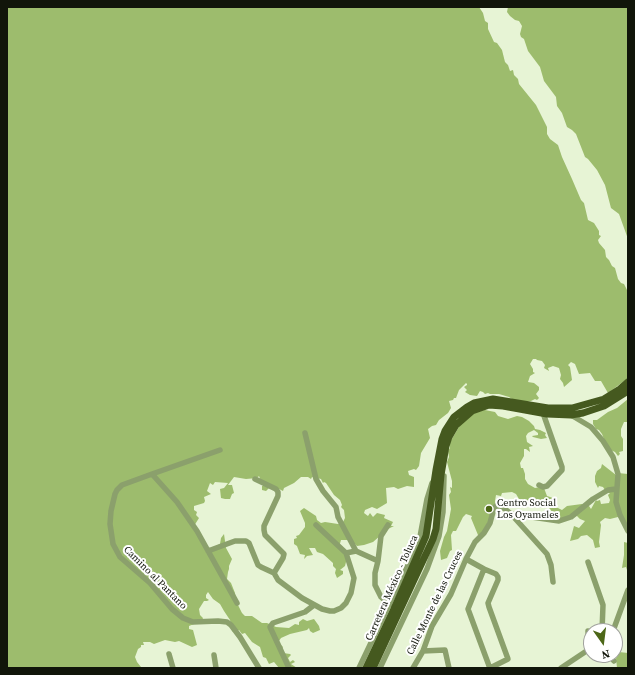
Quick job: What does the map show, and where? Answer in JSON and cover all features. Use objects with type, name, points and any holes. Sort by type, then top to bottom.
[{"type":"main road","name":"Carretera México - Toluca","points":[[366,668],[426,536],[442,439],[447,427],[460,411],[474,403],[493,399],[548,408],[572,408],[604,399],[628,382]]},
{"type":"main road","name":"Carretera México - Toluca","points":[[373,668],[433,539],[449,437],[456,425],[472,411],[486,406],[493,405],[543,413],[571,415],[594,410],[604,406],[628,391]]},
{"type":"street","points":[[539,485],[543,487],[546,486],[562,470],[543,413]]},
{"type":"street","points":[[571,415],[591,427],[603,440],[613,456],[618,474],[616,502],[620,515],[628,531]]},
{"type":"street","points":[[305,433],[316,479],[323,491],[336,507],[338,517],[356,551]]},
{"type":"street","name":"Camino al Pantano","points":[[220,450],[135,479],[122,485],[115,494],[111,510],[111,538],[115,550],[120,557],[158,592],[176,613],[193,622],[218,621],[227,622],[231,625],[259,668]]},
{"type":"street","points":[[380,668],[427,569],[439,536],[443,512],[444,462]]},
{"type":"street","points":[[359,668],[419,542],[427,499],[436,470]]},
{"type":"street","points":[[152,474],[177,502],[198,531],[237,603]]},
{"type":"street","points":[[255,479],[276,489],[278,492],[278,496],[264,526],[265,535],[284,554],[274,573]]},
{"type":"street","points":[[511,514],[559,521],[571,517],[593,499],[608,490],[616,489]]},
{"type":"street","name":"Calle Monte de las Cruces","points":[[413,668],[423,651],[432,626],[451,594],[475,542],[484,533],[490,523],[494,508],[496,506],[501,506],[511,514]]},
{"type":"street","points":[[511,514],[547,554],[551,565],[553,582]]},
{"type":"street","points":[[208,551],[235,541],[246,541],[249,543],[258,564],[261,567],[274,573],[278,580],[292,591],[314,605],[330,612],[338,610],[346,603],[352,593],[354,582],[346,553],[316,525]]},
{"type":"street","points":[[388,525],[381,536],[378,561],[374,573],[375,585],[381,597],[390,605]]},
{"type":"street","points":[[346,553],[356,551],[378,561]]},
{"type":"street","points":[[466,559],[496,574],[498,577],[488,602],[508,659],[492,667],[489,666],[468,609],[484,569]]},
{"type":"street","points":[[588,562],[603,605],[602,623]]},
{"type":"street","points":[[616,623],[628,590]]},
{"type":"street","points":[[289,668],[270,627],[273,623],[305,612],[314,605]]},
{"type":"street","points":[[423,651],[445,650],[449,668]]},
{"type":"street","points":[[169,654],[173,668]]},
{"type":"street","points":[[562,668],[583,654]]},
{"type":"street","points":[[214,655],[216,668]]},
{"type":"green space","points":[[7,7],[479,7],[483,13],[485,21],[488,23],[488,29],[494,42],[497,43],[502,50],[505,62],[510,71],[513,70],[519,84],[536,105],[547,127],[547,134],[550,139],[558,145],[581,200],[584,203],[588,220],[594,223],[599,231],[599,235],[601,236],[598,240],[599,243],[605,250],[606,257],[615,268],[618,279],[624,284],[628,292],[628,378],[608,393],[601,381],[595,381],[590,373],[579,374],[575,364],[571,362],[568,365],[570,367],[572,380],[564,387],[560,379],[561,375],[559,368],[553,366],[548,368],[549,371],[544,368],[545,365],[542,361],[533,359],[530,364],[533,372],[535,373],[530,376],[528,382],[534,383],[539,387],[536,394],[539,398],[537,400],[535,399],[524,402],[499,394],[485,394],[480,391],[477,396],[470,395],[465,392],[467,390],[464,387],[467,385],[466,383],[459,390],[456,398],[449,401],[451,408],[448,413],[439,420],[436,425],[428,429],[430,438],[421,453],[419,466],[416,470],[414,469],[408,471],[409,475],[414,477],[414,487],[407,486],[398,489],[394,487],[386,488],[387,503],[377,509],[372,507],[365,510],[364,513],[368,516],[370,513],[373,517],[377,513],[385,515],[384,518],[393,522],[391,526],[394,526],[388,529],[373,542],[364,545],[357,546],[351,540],[341,540],[339,547],[347,558],[345,566],[340,570],[343,571],[343,574],[337,578],[335,573],[336,569],[333,566],[333,563],[323,554],[317,552],[315,548],[309,548],[313,555],[307,556],[304,559],[305,555],[300,554],[297,546],[294,544],[294,539],[297,538],[296,536],[299,535],[305,527],[300,511],[304,508],[316,516],[317,520],[321,523],[325,522],[338,524],[343,522],[345,518],[340,500],[334,495],[326,483],[323,483],[321,479],[301,477],[294,483],[284,488],[283,491],[269,488],[266,491],[262,490],[263,486],[259,476],[257,478],[246,479],[234,477],[228,485],[232,485],[234,493],[230,499],[221,498],[220,489],[224,488],[228,483],[215,482],[213,485],[210,483],[207,491],[211,494],[204,497],[204,503],[194,506],[194,510],[197,512],[196,515],[199,518],[194,526],[206,551],[220,544],[221,538],[224,534],[226,548],[232,559],[229,566],[227,579],[231,583],[236,601],[242,613],[245,616],[252,616],[262,623],[267,623],[276,627],[289,628],[295,624],[299,625],[299,622],[303,619],[307,621],[314,619],[319,626],[320,630],[313,633],[309,628],[307,630],[290,634],[281,638],[279,641],[283,647],[283,653],[291,655],[288,658],[290,662],[293,660],[295,662],[291,664],[297,668],[279,668],[274,662],[269,664],[266,658],[263,657],[260,647],[252,642],[245,633],[242,634],[239,630],[233,632],[231,629],[230,620],[220,604],[213,599],[208,592],[206,598],[209,600],[204,601],[199,609],[200,615],[203,618],[201,624],[189,626],[189,629],[193,630],[197,645],[192,647],[179,641],[175,642],[165,640],[154,644],[150,642],[143,642],[144,645],[141,645],[138,649],[135,657],[141,667],[144,668],[7,668]]},
{"type":"green space","points":[[508,7],[628,7],[628,239],[619,214],[611,208],[605,185],[597,170],[585,157],[576,134],[567,127],[562,113],[557,106],[556,97],[544,81],[540,67],[528,51],[524,39],[521,37],[520,34],[522,26],[519,21],[515,20],[507,12]]},
{"type":"green space","points":[[628,399],[628,420],[627,422],[624,422],[621,429],[623,451],[619,452],[620,454],[618,456],[615,452],[608,449],[602,434],[593,424],[593,420],[597,420],[608,412],[617,408]]},
{"type":"green space","points":[[485,410],[495,412],[498,416],[508,419],[517,416],[522,417],[529,421],[535,429],[546,433],[545,435],[547,438],[541,439],[532,436],[538,435],[538,433],[534,430],[528,433],[526,436],[527,442],[533,446],[529,447],[530,452],[524,449],[524,456],[520,463],[521,468],[523,468],[525,479],[528,484],[535,488],[544,488],[547,496],[553,498],[556,507],[562,510],[567,506],[582,504],[584,506],[587,503],[591,509],[596,500],[600,500],[601,504],[609,503],[610,500],[608,495],[610,493],[607,493],[603,487],[599,486],[598,488],[595,482],[595,476],[602,464],[616,475],[618,473],[628,474],[628,525],[618,517],[610,519],[605,518],[600,522],[600,547],[595,548],[593,540],[587,535],[570,541],[574,526],[579,528],[585,521],[577,516],[559,519],[553,518],[551,510],[548,507],[542,508],[530,501],[522,501],[512,492],[502,493],[501,496],[496,495],[496,508],[480,536],[478,535],[471,518],[472,516],[466,514],[463,517],[456,531],[453,531],[451,535],[452,550],[447,558],[441,560],[440,551],[447,531],[451,509],[449,495],[451,492],[450,487],[452,488],[452,481],[447,462],[449,457],[448,451],[450,448],[449,444],[463,420],[476,411]]},
{"type":"green space","points":[[624,542],[628,543],[628,571],[626,567],[622,568]]},
{"type":"green space","points":[[623,652],[628,653],[628,668],[617,668],[616,663],[623,663]]},
{"type":"place","name":"Centro Social Los Oyameles","points":[[489,509]]}]
